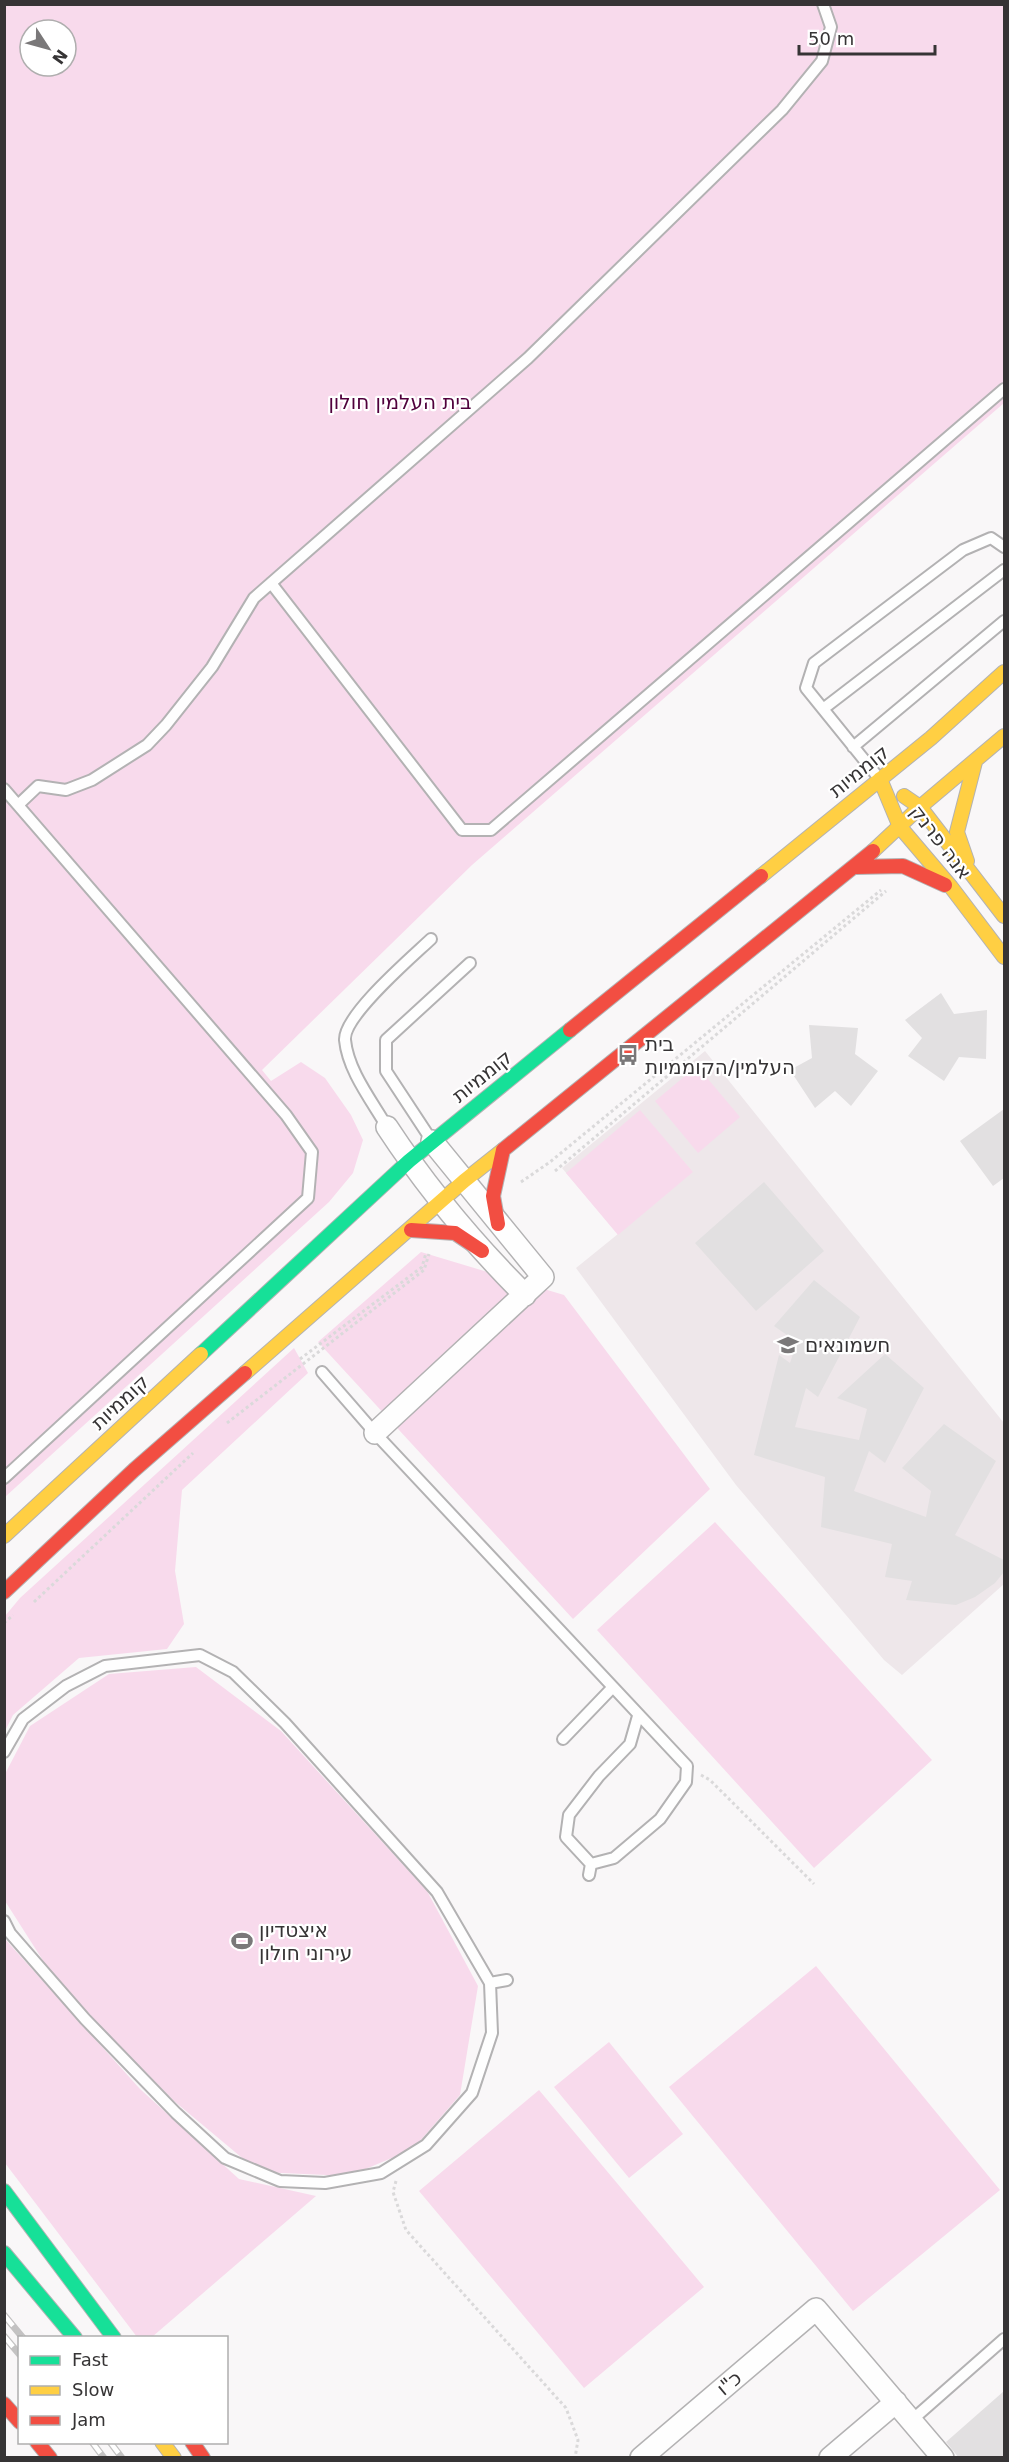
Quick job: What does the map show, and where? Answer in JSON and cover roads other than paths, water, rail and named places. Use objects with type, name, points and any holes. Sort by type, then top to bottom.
[{"type":"main road","name":"קוממיות","points":[[4,1536],[409,1161],[931,738],[1005,672]]},
{"type":"main road","points":[[4,1592],[134,1470],[443,1202],[464,1181],[856,867],[920,807],[1005,736]]},
{"type":"main road","points":[[973,875],[957,832],[975,762]]},
{"type":"main road","name":"אנה פרנק","points":[[880,779],[920,807],[1005,916]]},
{"type":"main road","name":"אנה פרנק","points":[[880,779],[900,827],[951,887],[1005,957]]},
{"type":"main road","points":[[856,867],[906,867],[951,887]]},
{"type":"main road","points":[[498,1224],[493,1196],[503,1150]]},
{"type":"main road","points":[[411,1230],[455,1233],[482,1251]]},
{"type":"main road","points":[[4,2192],[113,2336]]},
{"type":"main road","points":[[4,2253],[74,2336]]},
{"type":"main road","points":[[4,2404],[18,2420]]},
{"type":"main road","points":[[39,2444],[50,2457]]},
{"type":"main road","points":[[164,2444],[174,2457]]},
{"type":"main road","points":[[193,2444],[203,2457]]},
{"type":"street","points":[[387,1127],[409,1161],[482,1251],[525,1295]]},
{"type":"street","points":[[375,1433],[543,1277],[432,1142]]},
{"type":"street","name":"כ\"ו","points":[[641,2457],[816,2308],[896,2402]]},
{"type":"street","points":[[830,2457],[896,2402],[943,2457]]},
{"type":"lane","points":[[18,805],[38,786],[66,790],[92,780],[147,745],[212,667],[254,598],[528,358],[782,110],[822,61],[831,27],[823,4]]},
{"type":"lane","points":[[271,583],[462,830],[491,830],[863,508],[1005,389]]},
{"type":"lane","points":[[880,779],[806,688],[814,663],[963,550],[991,538],[1005,547]]},
{"type":"lane","points":[[823,709],[1005,570]]},
{"type":"lane","points":[[853,747],[1005,621]]},
{"type":"lane","points":[[4,789],[286,1115],[312,1152],[308,1198],[4,1478]]},
{"type":"lane","points":[[387,1127],[354,1071],[345,1038],[356,1013],[431,939]]},
{"type":"lane","points":[[432,1142],[386,1071],[386,1040],[470,963]]},
{"type":"lane","points":[[322,1372],[375,1433],[687,1766],[686,1782],[660,1819],[614,1858],[591,1864]]},
{"type":"lane","points":[[4,1752],[23,1719],[66,1686],[105,1666],[200,1655],[233,1672],[285,1723],[437,1892],[490,1983],[492,2033],[472,2093],[426,2145],[381,2173],[325,2184],[280,2181],[225,2158],[176,2113],[85,2019],[10,1933],[4,1921]]},
{"type":"lane","points":[[563,1739],[613,1687]]},
{"type":"lane","points":[[591,1864],[566,1837],[569,1815],[599,1776],[630,1744],[638,1716]]},
{"type":"lane","points":[[589,1875],[591,1864]]},
{"type":"lane","points":[[490,1983],[507,1980]]},
{"type":"lane","points":[[912,2420],[1005,2339]]},
{"type":"railway","points":[[4,2315],[21,2336]]},
{"type":"railway","points":[[4,2336],[18,2353]]},
{"type":"railway","points":[[94,2444],[104,2458]]},
{"type":"railway","points":[[112,2444],[122,2458]]},
{"type":"place","name":"בית העלמין/הקוממיות","points":[[628,1055]]},
{"type":"place","name":"חשמונאים","points":[[788,1345]]},
{"type":"place","name":"איצטדיון עירוני חולון","points":[[242,1941]]},
{"type":"park label","name":"בית העלמין חולון","points":[[400,402]]}]
